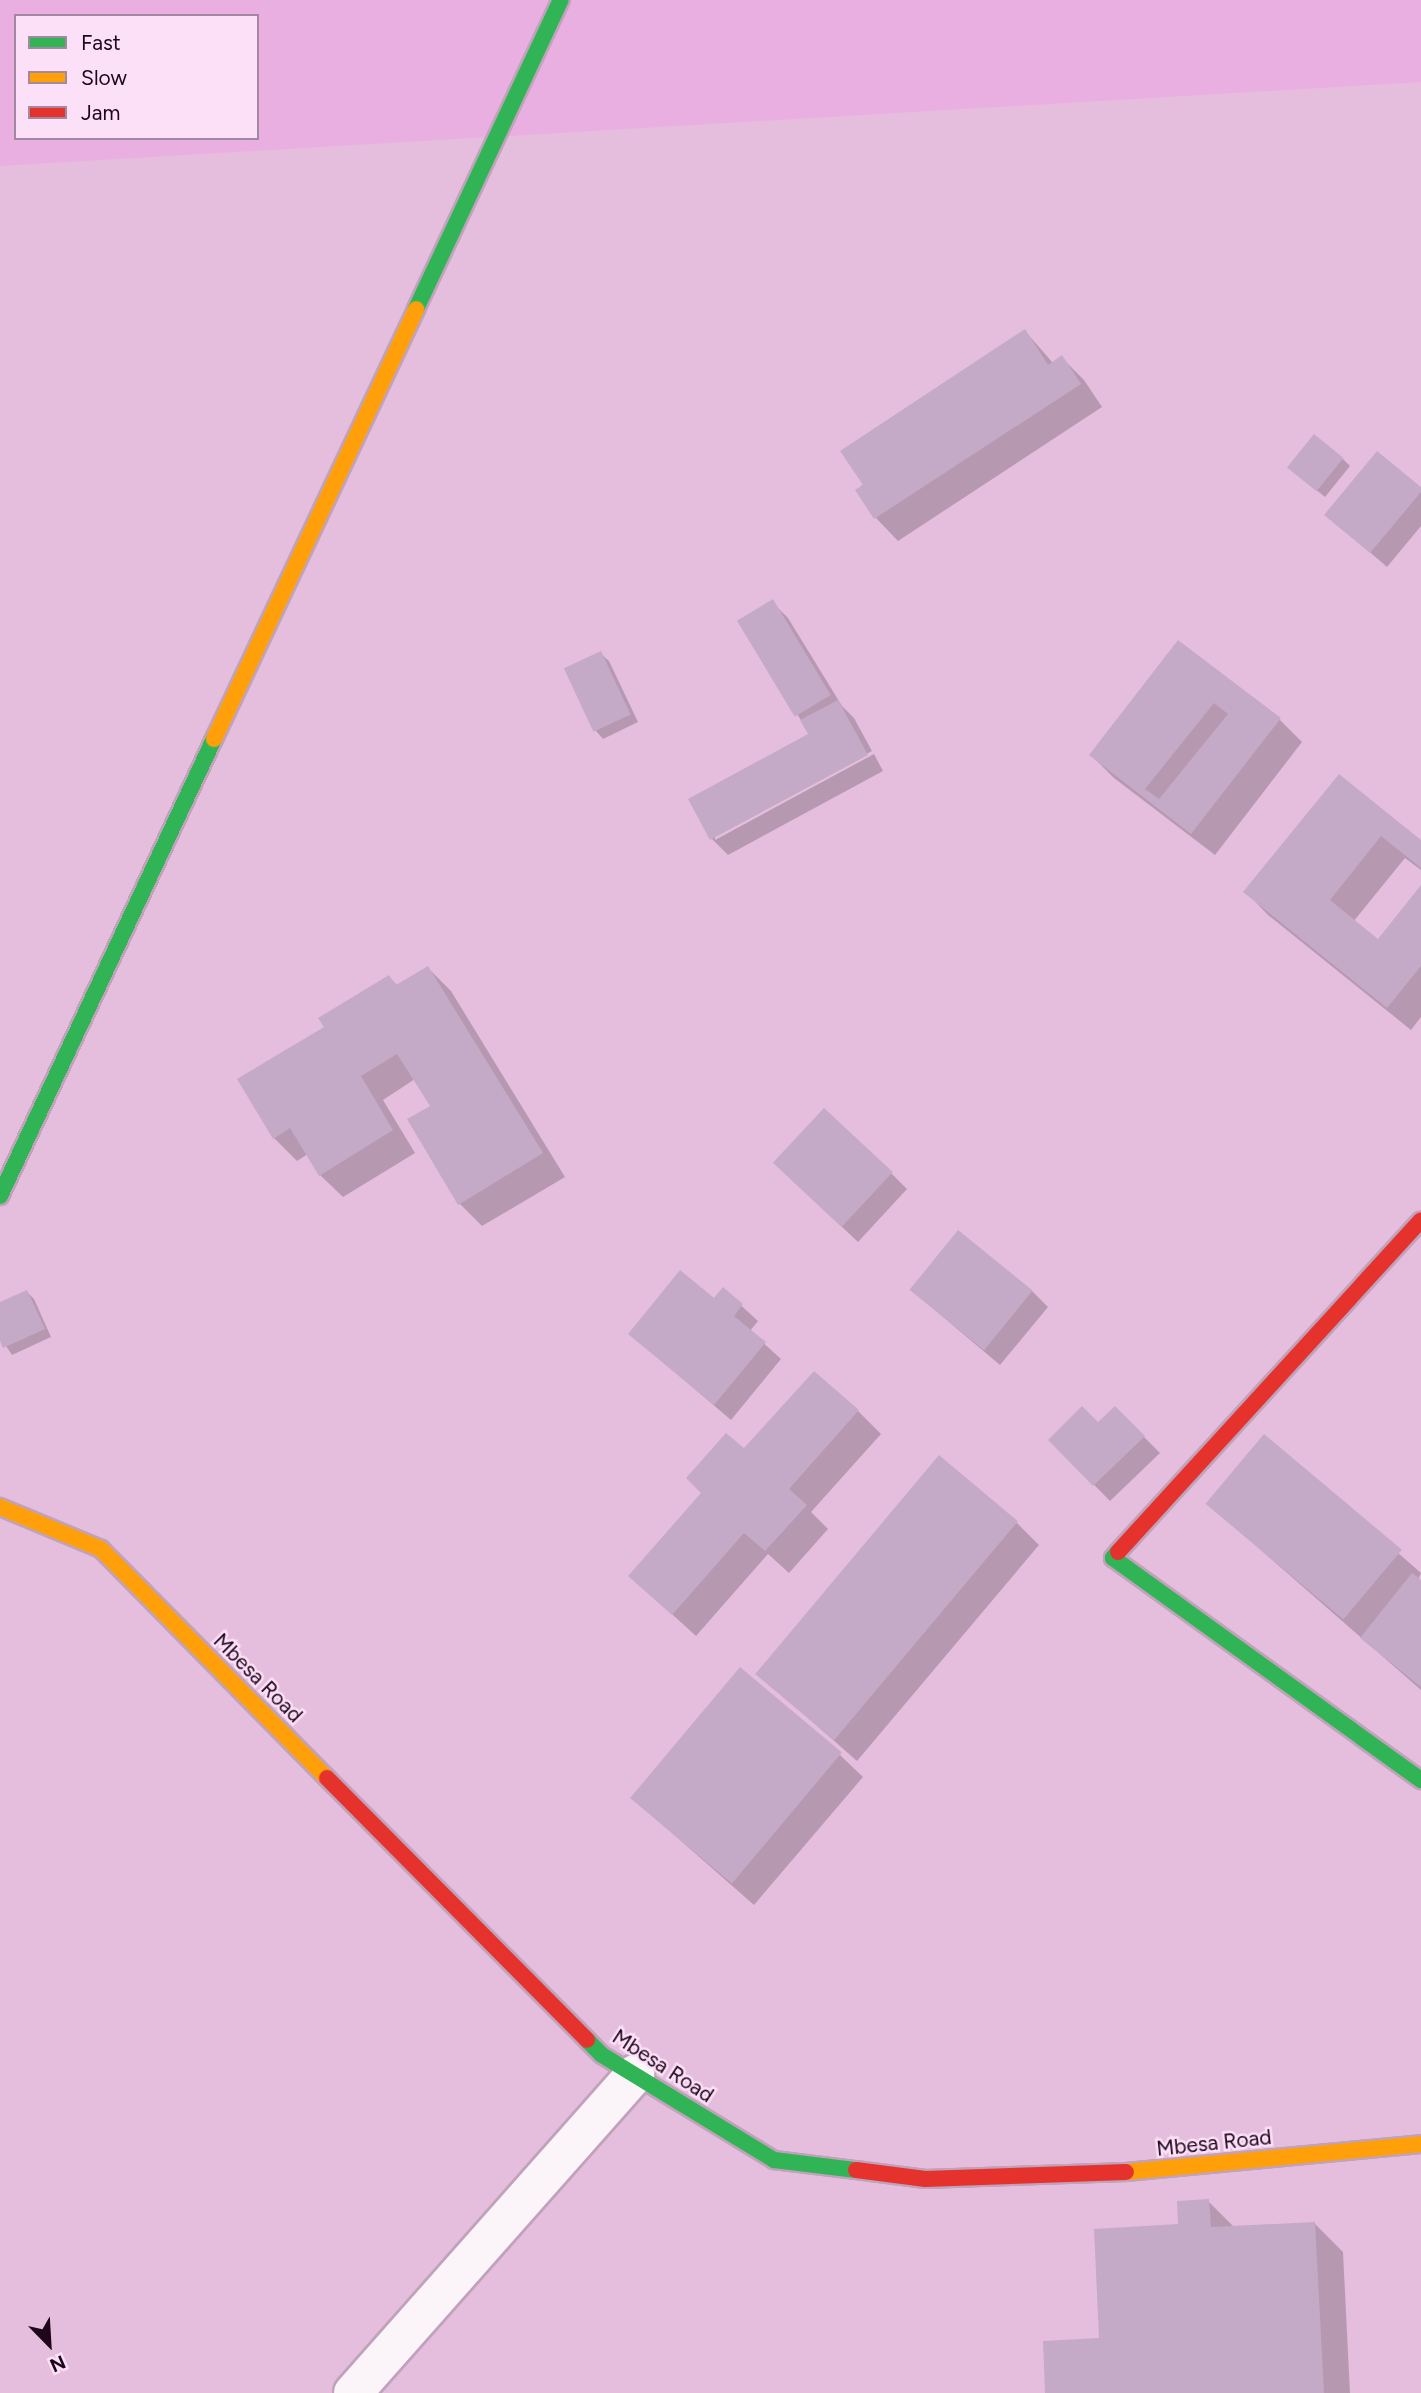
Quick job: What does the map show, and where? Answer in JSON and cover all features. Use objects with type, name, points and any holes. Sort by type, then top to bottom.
[{"type":"street","points":[[0,1196],[561,0]]},
{"type":"street","points":[[1421,1220],[1113,1558],[1421,1780]]},
{"type":"street","name":"Mbesa Road","points":[[0,1507],[101,1549],[602,2055],[774,2160],[925,2179],[1129,2172],[1421,2144]]},
{"type":"street","points":[[353,2393],[635,2074]]},
{"type":"shaded area","points":[[0,0],[1421,0],[1421,82],[0,166]]},
{"type":"building","points":[[1025,329],[1048,365],[1062,355],[1081,384],[874,519],[855,490],[863,485],[840,451]]},
{"type":"building","points":[[1314,434],[1344,458],[1316,491],[1287,467]]},
{"type":"building","points":[[1377,451],[1421,487],[1421,492],[1370,553],[1324,515]]},
{"type":"building","points":[[773,599],[831,695],[795,717],[737,621]]},
{"type":"building","points":[[1178,640],[1281,718],[1191,834],[1089,755]],"holes":[[[1214,703],[1228,714],[1159,799],[1145,789]]]},
{"type":"building","points":[[601,651],[631,714],[593,732],[564,668]]},
{"type":"building","points":[[838,700],[868,755],[710,840],[688,799],[808,734],[800,720]]},
{"type":"building","points":[[1339,774],[1421,840],[1421,868],[1381,836],[1330,900],[1378,939],[1421,885],[1421,966],[1387,1008],[1243,892]]},
{"type":"building","points":[[428,966],[543,1153],[458,1205],[407,1119],[430,1106],[397,1054],[361,1076],[393,1130],[319,1176],[290,1128],[273,1139],[237,1079],[324,1027],[318,1018],[389,975],[396,985]]},
{"type":"building","points":[[824,1108],[893,1172],[842,1227],[773,1163]]},
{"type":"building","points":[[958,1230],[1033,1290],[984,1350],[910,1290]]},
{"type":"building","points":[[680,1270],[714,1298],[723,1287],[743,1304],[734,1316],[766,1342],[714,1405],[628,1334]]},
{"type":"building","points":[[27,1290],[45,1329],[3,1348],[0,1341],[0,1302]]},
{"type":"building","points":[[814,1371],[859,1410],[789,1489],[807,1505],[765,1551],[744,1533],[672,1615],[628,1576],[701,1493],[686,1478],[726,1433],[744,1448]]},
{"type":"building","points":[[1082,1406],[1098,1422],[1115,1406],[1145,1436],[1093,1486],[1048,1440]]},
{"type":"building","points":[[1264,1434],[1402,1550],[1343,1619],[1206,1504]]},
{"type":"building","points":[[939,1455],[1018,1521],[834,1740],[755,1674]]},
{"type":"building","points":[[1412,1573],[1421,1580],[1421,1687],[1360,1638]]},
{"type":"building","points":[[740,1667],[842,1752],[732,1883],[630,1798]]},
{"type":"building","points":[[1209,2199],[1211,2227],[1315,2222],[1324,2393],[1045,2393],[1043,2341],[1099,2338],[1094,2229],[1178,2224],[1177,2201]]},
{"type":"traffic: fast","points":[[416,309],[561,0]]},
{"type":"traffic: fast","points":[[0,1196],[214,739]]},
{"type":"traffic: fast","points":[[1118,1552],[1113,1558],[1421,1780]]},
{"type":"traffic: fast","points":[[587,2040],[602,2055],[774,2160],[856,2170]]},
{"type":"traffic: slow","points":[[214,739],[416,309]]},
{"type":"traffic: slow","points":[[0,1507],[101,1549],[327,1778]]},
{"type":"traffic: slow","points":[[1126,2172],[1421,2144]]},
{"type":"traffic: jam","points":[[1118,1552],[1421,1220]]},
{"type":"traffic: jam","points":[[327,1778],[587,2040]]},
{"type":"traffic: jam","points":[[856,2170],[925,2179],[1126,2172]]}]
